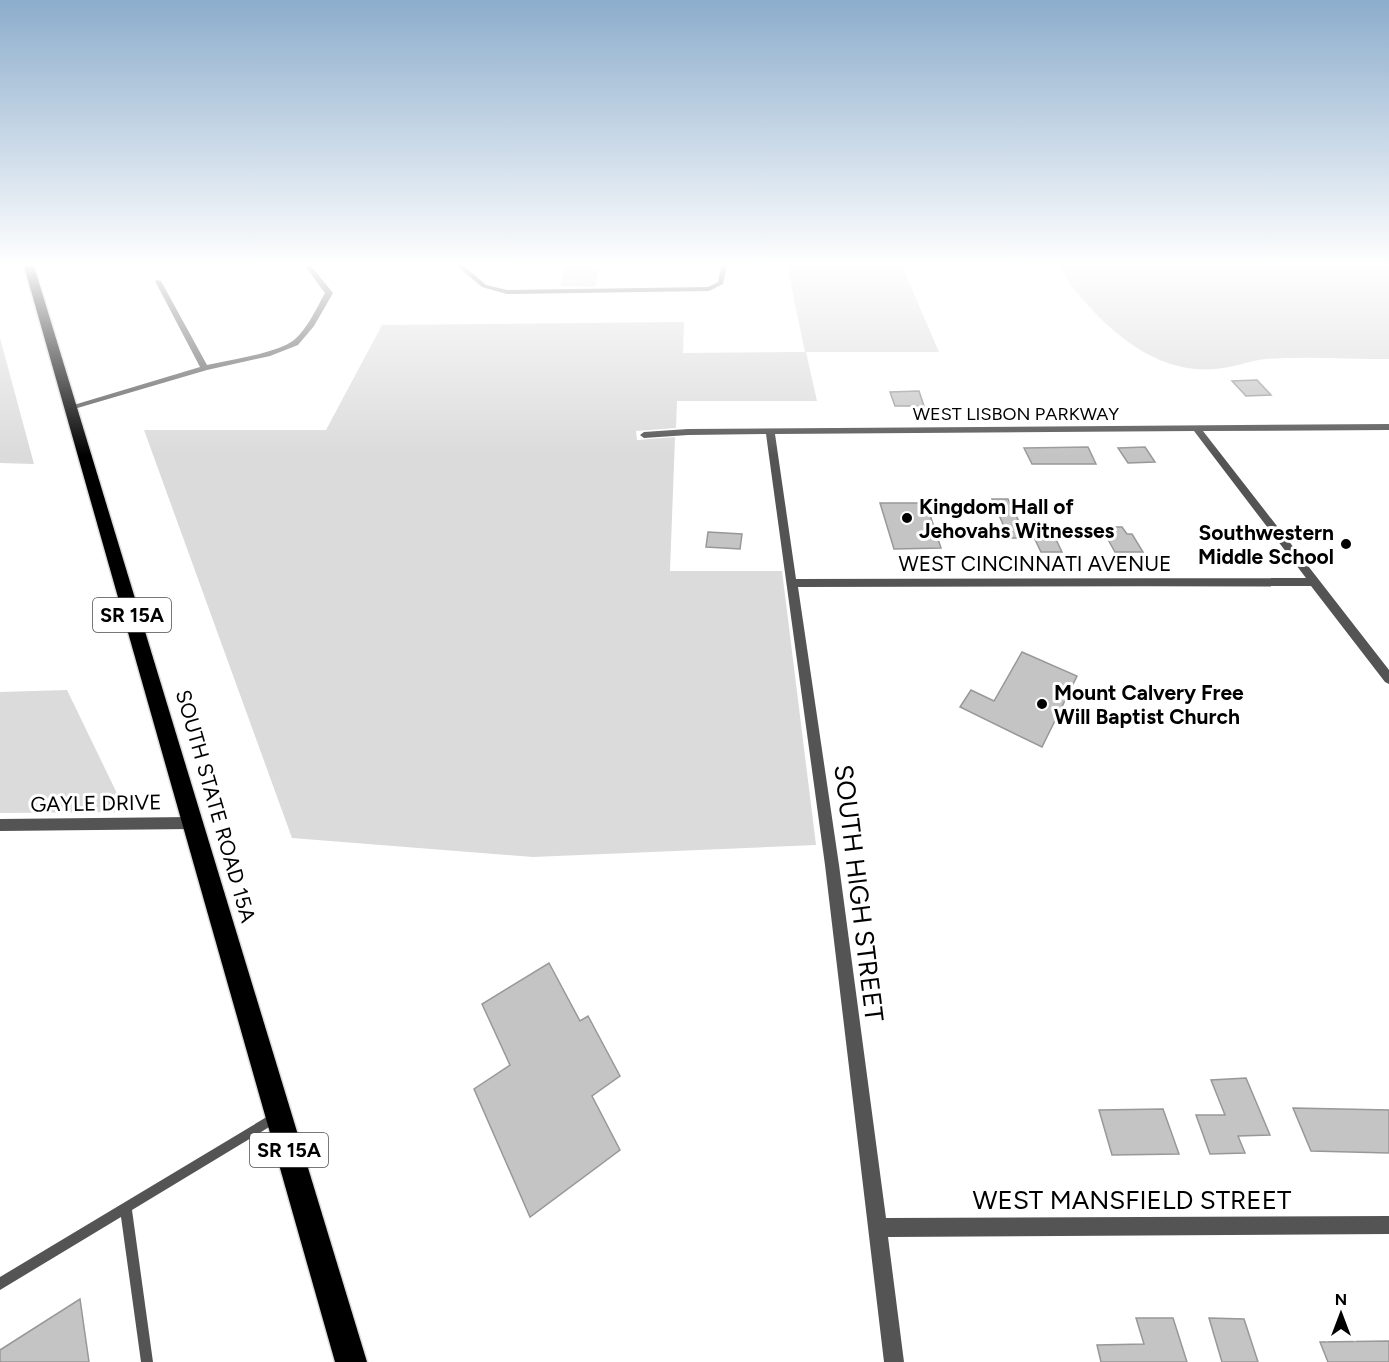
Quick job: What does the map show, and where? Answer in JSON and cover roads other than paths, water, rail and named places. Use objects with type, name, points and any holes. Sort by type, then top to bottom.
[{"type":"highway","name":"SOUTH STATE ROAD 15A","points":[[48,330],[351,1362]]},
{"type":"street","points":[[184,330],[205,368]]},
{"type":"street","points":[[71,408],[205,368],[267,354],[295,343],[307,330]]},
{"type":"street","name":"WEST LISBON PARKWAY","points":[[644,435],[1389,427]]},
{"type":"street","points":[[1197,429],[1389,680]]},
{"type":"street","name":"SOUTH HIGH STREET","points":[[770,432],[830,853],[894,1362]]},
{"type":"street","name":"WEST CINCINNATI AVENUE","points":[[792,583],[1315,582]]},
{"type":"street","name":"GAYLE DRIVE","points":[[0,825],[192,822]]},
{"type":"street","name":"WEST MANSFIELD STREET","points":[[876,1228],[1389,1225]]},
{"type":"lane","points":[[0,1284],[278,1114]]},
{"type":"lane","points":[[126,1208],[147,1362]]},
{"type":"place","name":"Kingdom Hall of Jehovahs Witnesses","points":[[907,518]]},
{"type":"place","name":"Southwestern Middle School","points":[[1346,544]]},
{"type":"place","name":"Mount Calvery Free Will Baptist Church","points":[[1042,704]]}]
